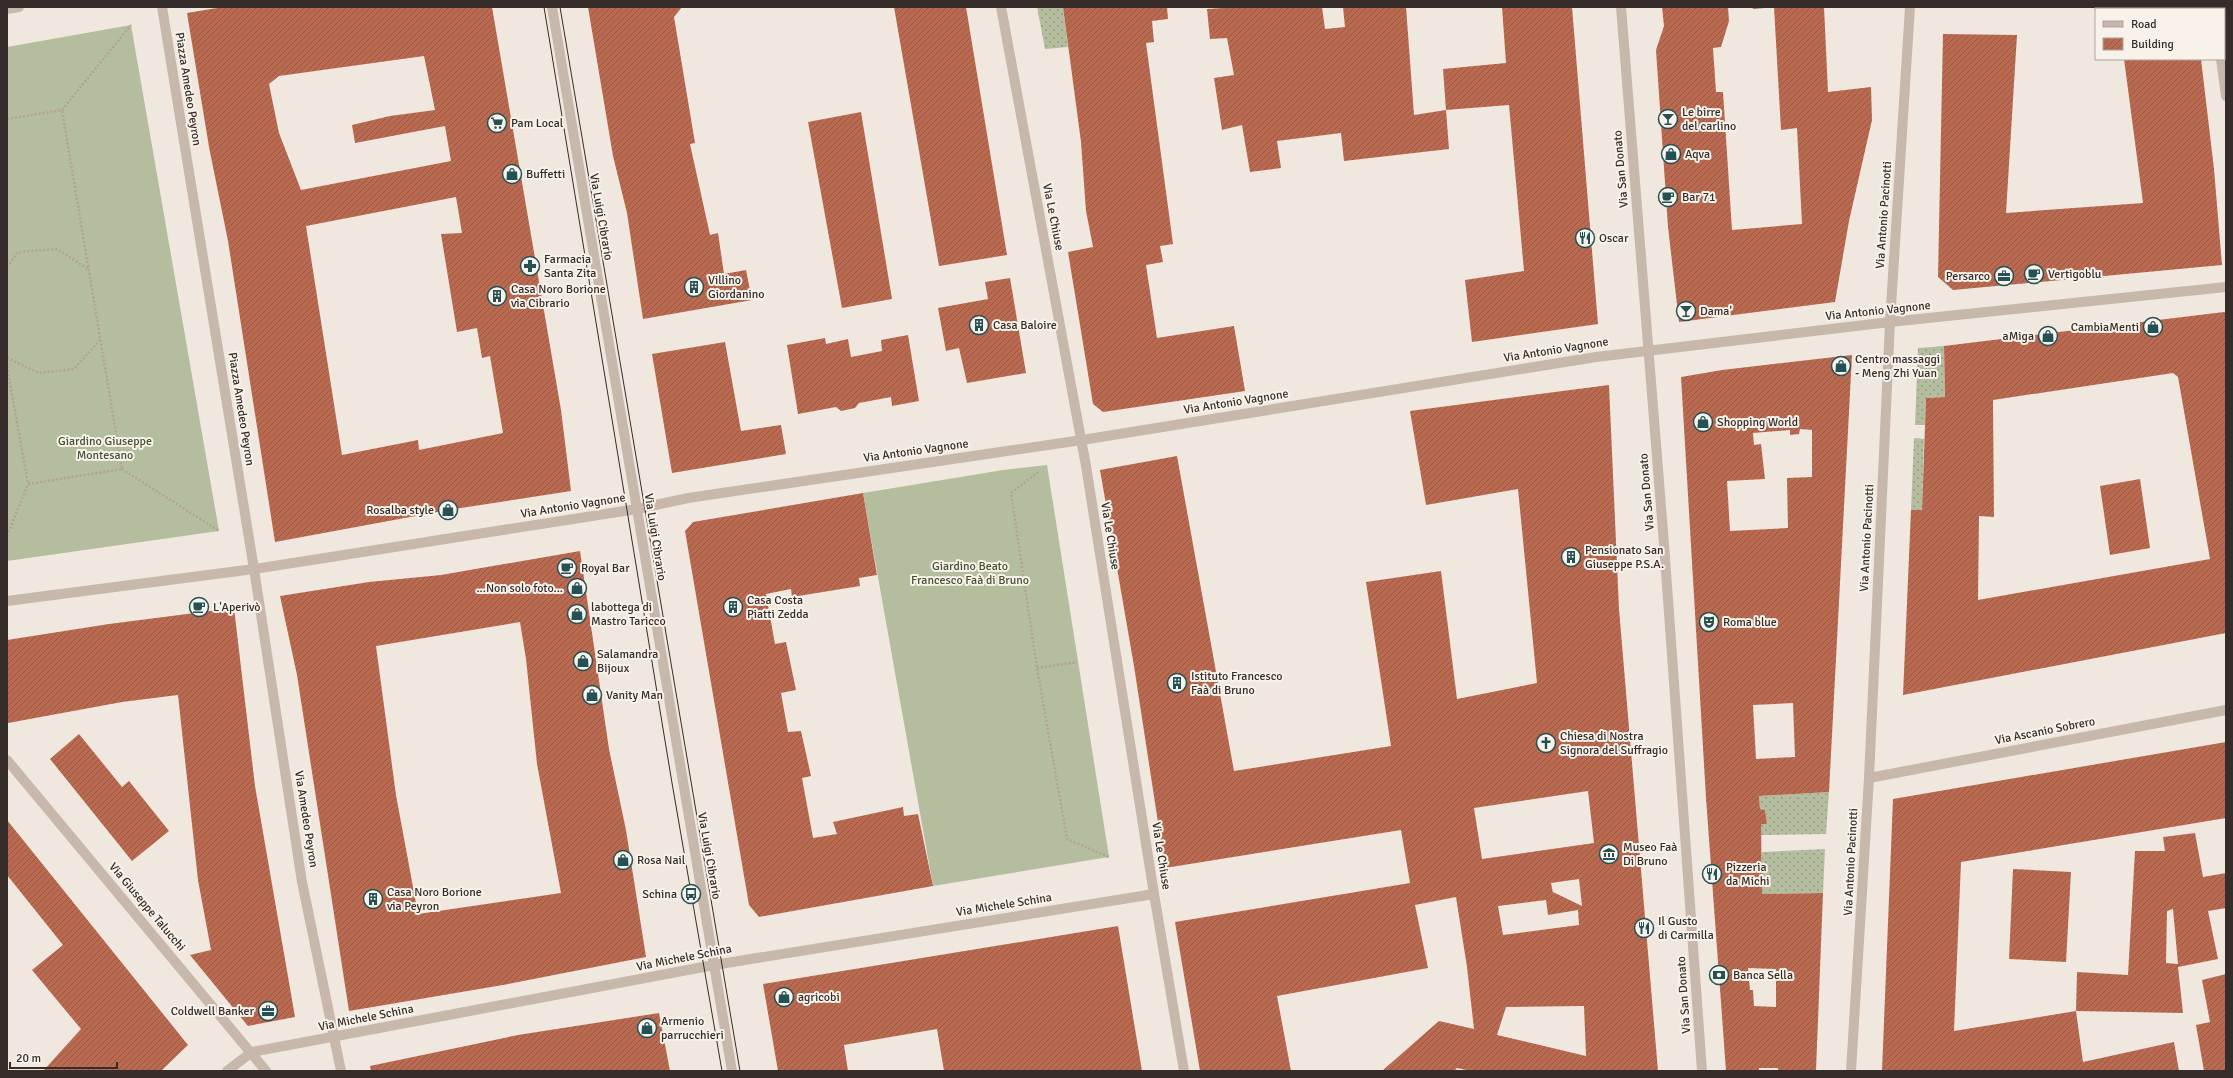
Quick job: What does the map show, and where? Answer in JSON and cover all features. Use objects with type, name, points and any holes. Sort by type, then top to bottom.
[{"type":"street","points":[[7,9],[19,7]]},
{"type":"street","name":"Piazza Amedeo Peyron","points":[[162,7],[254,569]]},
{"type":"street","name":"Via Luigi Cibrario","points":[[552,7],[732,1071]]},
{"type":"street","name":"Via Le Chiuse","points":[[1001,7],[1082,440],[1154,894],[1184,1071]]},
{"type":"street","name":"Via San Donato","points":[[1621,7],[1702,1071]]},
{"type":"street","name":"Via Antonio Pacinotti","points":[[1851,1071],[1869,778],[1890,322],[1910,7]]},
{"type":"street","points":[[2221,60],[2226,96]]},
{"type":"street","name":"Via Antonio Vagnone","points":[[254,569],[637,509],[688,498],[1082,440],[1588,358],[1890,322],[2226,287]]},
{"type":"street","points":[[7,601],[254,569]]},
{"type":"street","name":"Via Amedeo Peyron","points":[[254,569],[302,882],[341,1071]]},
{"type":"street","name":"Via Ascanio Sobrero","points":[[1869,778],[2226,710]]},
{"type":"street","name":"Via Giuseppe Talucchi","points":[[7,760],[252,1052],[266,1071]]},
{"type":"street","name":"Via Michele Schina","points":[[227,1071],[252,1052],[714,965],[1154,894]]},
{"type":"path","points":[[7,120],[62,110],[131,25]]},
{"type":"path","points":[[62,110],[122,469]]},
{"type":"path","points":[[7,267],[18,252],[57,249],[88,269]]},
{"type":"path","points":[[7,358],[39,373],[74,369],[100,340]]},
{"type":"path","points":[[7,366],[28,484],[7,536]]},
{"type":"path","points":[[28,484],[122,469],[219,531]]},
{"type":"path","points":[[1041,470],[1011,493],[1037,668],[1067,839],[1109,857]]},
{"type":"path","points":[[1037,668],[1077,662]]},
{"type":"green space","points":[[1037,7],[1063,7],[1068,47],[1045,49]]},
{"type":"green space","name":"Giardino Giuseppe Montesano","points":[[131,25],[219,531],[7,561],[7,47]]},
{"type":"green space","points":[[1944,346],[1945,397],[1926,398],[1925,425],[1915,425],[1918,348]]},
{"type":"green space","points":[[1914,438],[1924,439],[1922,510],[1911,510]]},
{"type":"green space","name":"Giardino Beato Francesco Faà di Bruno","points":[[1047,465],[1109,857],[933,886],[863,493],[1003,470]]},
{"type":"green space","points":[[1829,792],[1826,834],[1761,835],[1761,824],[1767,824],[1765,810],[1760,809],[1759,796]]},
{"type":"green space","points":[[1825,849],[1823,893],[1762,894],[1762,852]]},
{"type":"building","points":[[223,7],[492,7],[561,410],[571,491],[448,510],[275,542],[228,241],[209,147],[187,13]],"holes":[[[424,56],[435,110],[390,116],[352,125],[355,143],[445,126],[451,161],[301,190],[279,133],[269,84],[279,76]],[[456,197],[462,233],[441,234],[457,332],[477,328],[482,358],[490,356],[503,433],[419,450],[418,440],[342,455],[306,226]]]},
{"type":"building","points":[[588,7],[682,7],[674,17],[695,143],[690,144],[710,235],[718,233],[724,274],[746,270],[752,300],[643,319],[627,213],[613,156]]},
{"type":"building","points":[[894,7],[966,7],[1007,255],[939,266]]},
{"type":"building","points":[[1063,7],[1167,7],[1168,19],[1152,21],[1154,42],[1146,43],[1173,244],[1160,246],[1163,262],[1146,265],[1157,338],[1234,326],[1245,391],[1103,412],[1093,404],[1068,252],[1093,247],[1086,211],[1081,142]]},
{"type":"building","points":[[1240,7],[1322,7],[1325,29],[1345,27],[1343,7],[1406,7],[1414,115],[1446,110],[1449,149],[1344,161],[1341,133],[1277,141],[1281,168],[1250,172],[1242,125],[1222,130],[1214,78],[1234,75],[1227,38],[1210,39],[1207,9]]},
{"type":"building","points":[[1502,7],[1572,7],[1598,324],[1472,342],[1465,280],[1524,271],[1509,105],[1446,110],[1443,69],[1506,63]]},
{"type":"building","points":[[1662,7],[1728,7],[1729,21],[1721,47],[1713,48],[1716,92],[1723,92],[1732,230],[1802,224],[1797,128],[1781,130],[1774,7],[1824,7],[1828,92],[1871,87],[1872,120],[1849,221],[1835,302],[1679,322],[1668,227],[1656,50],[1664,26]]},
{"type":"building","points":[[1752,7],[1765,7],[1765,8],[1753,9]]},
{"type":"building","points":[[2117,7],[2192,7],[2192,8]]},
{"type":"building","points":[[1943,34],[2017,35],[2006,213],[2143,203],[2124,60],[2201,60],[2214,169],[2222,265],[1953,290],[1938,277]]},
{"type":"building","points":[[861,112],[892,299],[842,308],[808,122]]},
{"type":"building","name":"Casa Baloire","points":[[1010,278],[1026,373],[967,383],[959,348],[946,351],[938,308],[988,299],[985,282]]},
{"type":"building","points":[[2224,312],[2226,313],[2226,633],[1903,695],[1911,510],[1922,510],[1926,398],[1945,397],[1944,346]],"holes":[[[2173,373],[2178,377],[2210,559],[1978,600],[1979,516],[1994,517],[1993,400]]]},
{"type":"building","points":[[908,335],[919,401],[892,406],[891,397],[859,403],[855,408],[841,411],[836,407],[798,414],[787,345],[825,338],[826,344],[848,339],[851,357],[882,351],[881,340]]},
{"type":"building","points":[[725,342],[741,431],[781,425],[786,454],[672,473],[652,354]]},
{"type":"building","points":[[1852,355],[1829,792],[1759,796],[1760,809],[1765,810],[1767,824],[1761,824],[1762,894],[1823,893],[1816,1071],[1778,1071],[1778,1068],[1759,1068],[1759,1071],[1726,1071],[1706,798],[1681,377],[1722,370]],"holes":[[[1800,429],[1812,430],[1812,477],[1787,478],[1788,528],[1730,531],[1727,481],[1765,479],[1761,444],[1754,445],[1753,433],[1790,430],[1790,435],[1799,434]],[[1793,703],[1795,757],[1756,759],[1753,705]],[[1748,968],[1776,969],[1776,1007],[1754,1006],[1753,990],[1750,990]]]},
{"type":"building","points":[[1609,385],[1619,609],[1658,1071],[1471,1071],[1457,1068],[1454,1071],[1382,1071],[1439,1021],[1474,1029],[1467,967],[1456,897],[1415,905],[1428,968],[1277,996],[1291,1071],[1200,1071],[1175,922],[1410,883],[1401,830],[1165,868],[1134,666],[1100,470],[1177,456],[1234,771],[1391,746],[1366,582],[1441,571],[1457,699],[1537,683],[1518,489],[1426,505],[1410,411]],"holes":[[[1588,791],[1594,843],[1482,859],[1474,808]],[[1579,879],[1582,906],[1553,892],[1554,898],[1551,883]],[[1546,900],[1548,915],[1578,910],[1579,925],[1503,935],[1498,906]],[[1584,1006],[1586,1056],[1497,1035],[1506,1007]]]},
{"type":"building","points":[[2140,479],[2150,548],[2110,555],[2100,486]]},
{"type":"building","points":[[863,493],[877,575],[859,578],[860,586],[792,597],[791,589],[766,594],[775,644],[786,642],[796,690],[781,693],[788,732],[801,731],[811,776],[802,778],[813,838],[837,834],[833,822],[903,807],[904,816],[918,814],[933,886],[759,917],[749,905],[685,531],[693,522]]},
{"type":"building","points":[[580,551],[609,749],[626,830],[646,957],[503,985],[349,1011],[297,675],[280,596],[369,582],[441,575]],"holes":[[[520,622],[526,659],[537,764],[561,893],[418,914],[396,795],[376,646]]]},
{"type":"building","points":[[234,608],[255,786],[295,1017],[248,1026],[190,955],[211,950],[198,880],[178,695],[122,702],[8,723],[7,715],[7,640],[109,624]]},
{"type":"building","points":[[79,734],[122,787],[129,781],[169,831],[132,861],[50,759]]},
{"type":"building","points":[[2226,742],[2226,818],[1961,862],[1954,1031],[2076,1011],[2083,1062],[2174,1042],[2179,1071],[1882,1071],[1893,799]]},
{"type":"building","points":[[7,820],[188,1045],[161,1071],[43,1071],[81,1029],[32,970],[63,945],[7,875]]},
{"type":"building","points":[[2195,833],[2203,877],[2226,873],[2226,908],[2208,911],[2218,959],[2178,967],[2183,1013],[2076,1011],[2077,972],[2128,975],[2135,851],[2165,851],[2163,837]],"holes":[[[2173,909],[2178,964],[2166,963],[2167,911]]]},
{"type":"building","points":[[2013,869],[2071,872],[2066,962],[2009,959]]},
{"type":"building","points":[[1118,926],[1142,1071],[944,1071],[937,1029],[844,1045],[848,1071],[778,1071],[763,984]]},
{"type":"building","points":[[2226,974],[2226,1071],[2204,1071],[2196,1025],[2210,1022],[2202,980]]},
{"type":"building","points":[[659,1013],[670,1071],[371,1071],[370,1066],[518,1035]]},
{"type":"tram line","points":[[544,7],[672,783],[722,1071]]},
{"type":"tram line","points":[[560,7],[740,1071]]},
{"type":"place","name":"Le birre del carlino","points":[[1668,119]]},
{"type":"place","name":"Pam Local","points":[[497,123]]},
{"type":"place","name":"Aqva","points":[[1671,154]]},
{"type":"place","name":"Buffetti","points":[[512,174]]},
{"type":"place","name":"Bar 71","points":[[1668,197]]},
{"type":"place","name":"Oscar","points":[[1585,238]]},
{"type":"place","name":"Farmacia Santa Zita","points":[[530,266]]},
{"type":"place","name":"Vertigoblu","points":[[2034,274]]},
{"type":"place","name":"Persarco","points":[[2004,276]]},
{"type":"place","name":"Villino Giordanino","points":[[694,287]]},
{"type":"place","name":"Casa Noro Borione via Cibrario","points":[[497,296]]},
{"type":"place","name":"Dama'","points":[[1686,311]]},
{"type":"place","name":"Casa Baloire","points":[[979,325]]},
{"type":"place","name":"CambiaMenti","points":[[2153,327]]},
{"type":"place","name":"aMiga","points":[[2048,336]]},
{"type":"place","name":"Centro massaggi - Meng Zhi Yuan","points":[[1841,366]]},
{"type":"place","name":"Shopping World","points":[[1703,422]]},
{"type":"place","name":"Rosalba style","points":[[448,510]]},
{"type":"place","name":"Pensionato San Giuseppe P.S.A.","points":[[1571,557]]},
{"type":"place","name":"Royal Bar","points":[[567,568]]},
{"type":"place","name":"...Non solo foto...","points":[[577,588]]},
{"type":"place","name":"L'Aperivò","points":[[199,607]]},
{"type":"place","name":"Casa Costa Piatti Zedda","points":[[733,607]]},
{"type":"place","name":"labottega di Mastro Taricco","points":[[577,614]]},
{"type":"place","name":"Roma blue","points":[[1709,622]]},
{"type":"place","name":"Salamandra Bijoux","points":[[583,661]]},
{"type":"place","name":"Istituto Francesco Faà di Bruno","points":[[1177,683]]},
{"type":"place","name":"Vanity Man","points":[[592,695]]},
{"type":"place","name":"Chiesa di Nostra Signora del Suffragio","points":[[1546,743]]},
{"type":"place","name":"Museo Faà Di Bruno","points":[[1609,854]]},
{"type":"place","name":"Rosa Nail","points":[[623,860]]},
{"type":"place","name":"Pizzeria da Michi","points":[[1712,874]]},
{"type":"place","name":"Schina","points":[[691,894]]},
{"type":"place","name":"Casa Noro Borione via Peyron","points":[[373,899]]},
{"type":"place","name":"Il Gusto di Carmilla","points":[[1644,928]]},
{"type":"place","name":"Banca Sella","points":[[1719,975]]},
{"type":"place","name":"agricobi","points":[[784,997]]},
{"type":"place","name":"Coldwell Banker","points":[[268,1011]]},
{"type":"place","name":"Armenio parrucchieri","points":[[647,1028]]}]
